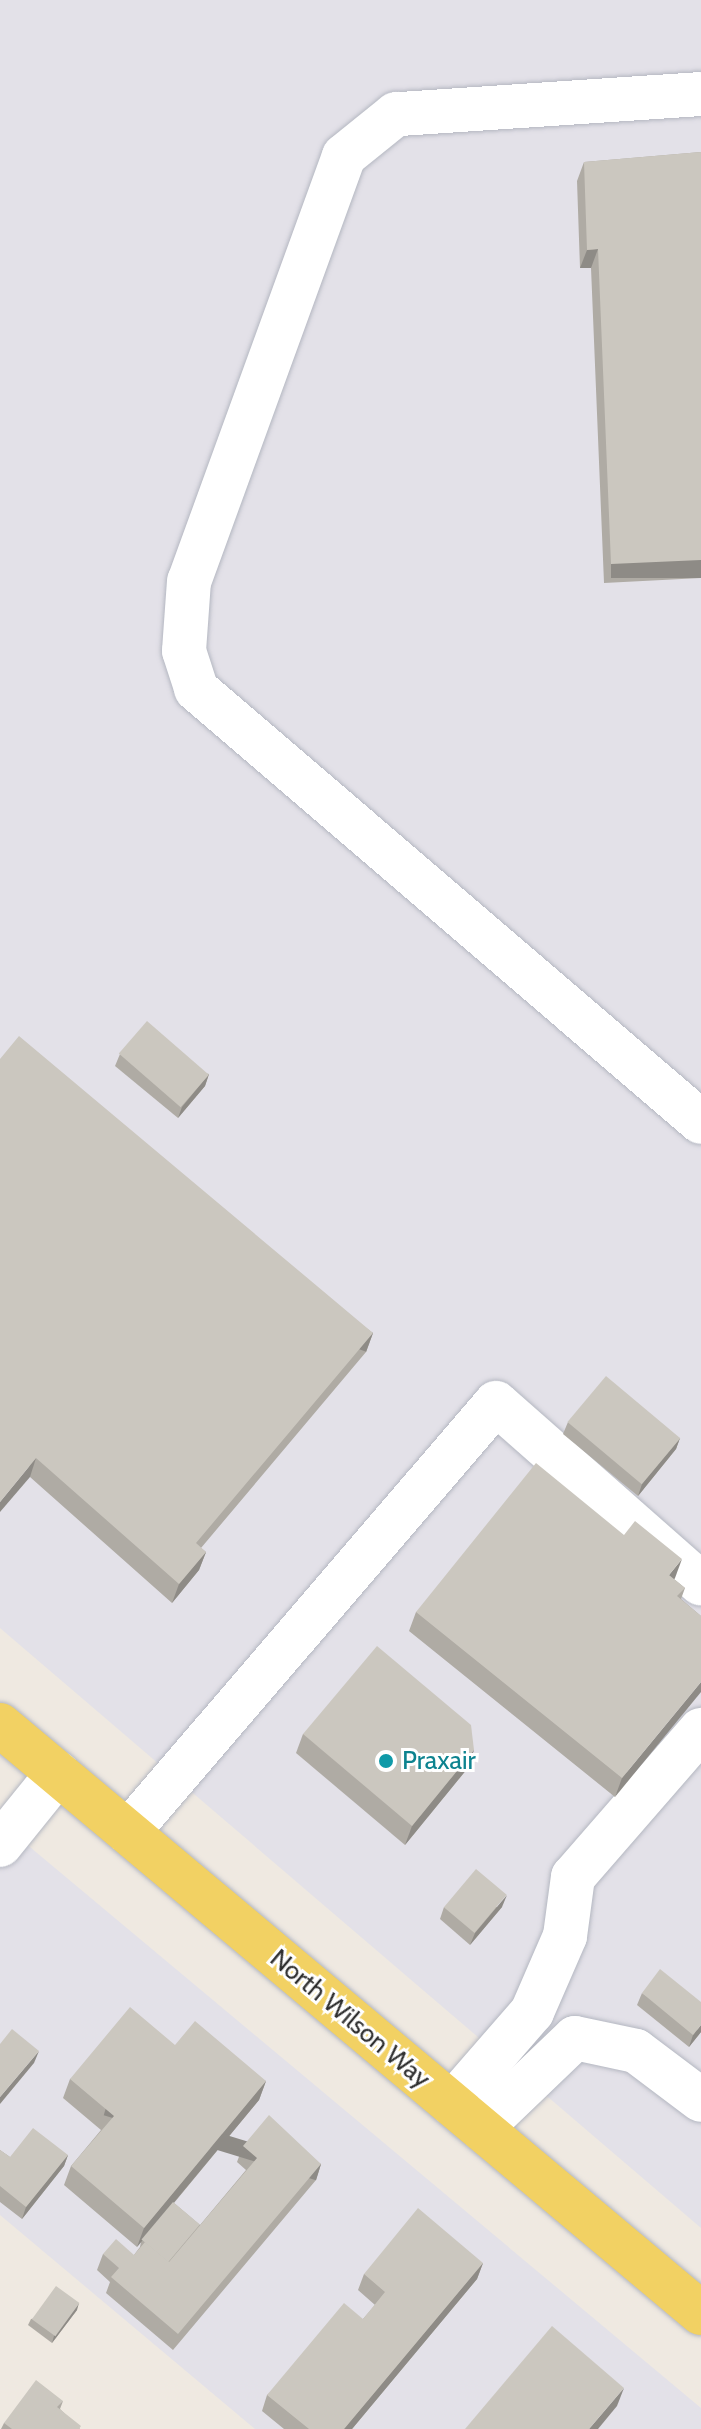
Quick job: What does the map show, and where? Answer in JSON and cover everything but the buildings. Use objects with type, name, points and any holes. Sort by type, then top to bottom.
[{"type":"main road","name":"North Wilson Way","points":[[0,1725],[701,2313]]},
{"type":"lane","points":[[701,94],[396,114],[344,156],[189,581],[184,651],[196,689],[701,1122]]},
{"type":"lane","points":[[128,1832],[496,1403],[701,1584]]},
{"type":"lane","points":[[467,2116],[532,2012],[565,1936],[573,1877],[701,1730]]},
{"type":"lane","points":[[0,1845],[58,1773]]},
{"type":"lane","points":[[467,2116],[575,2038],[636,2051],[701,2100]]},
{"type":"shaded area","points":[[0,0],[701,0],[701,2228],[0,1628]]},
{"type":"shaded area","points":[[0,1822],[701,2408],[701,2429],[255,2429],[0,2215]]},
{"type":"place","name":"Praxair","points":[[386,1761]]}]
